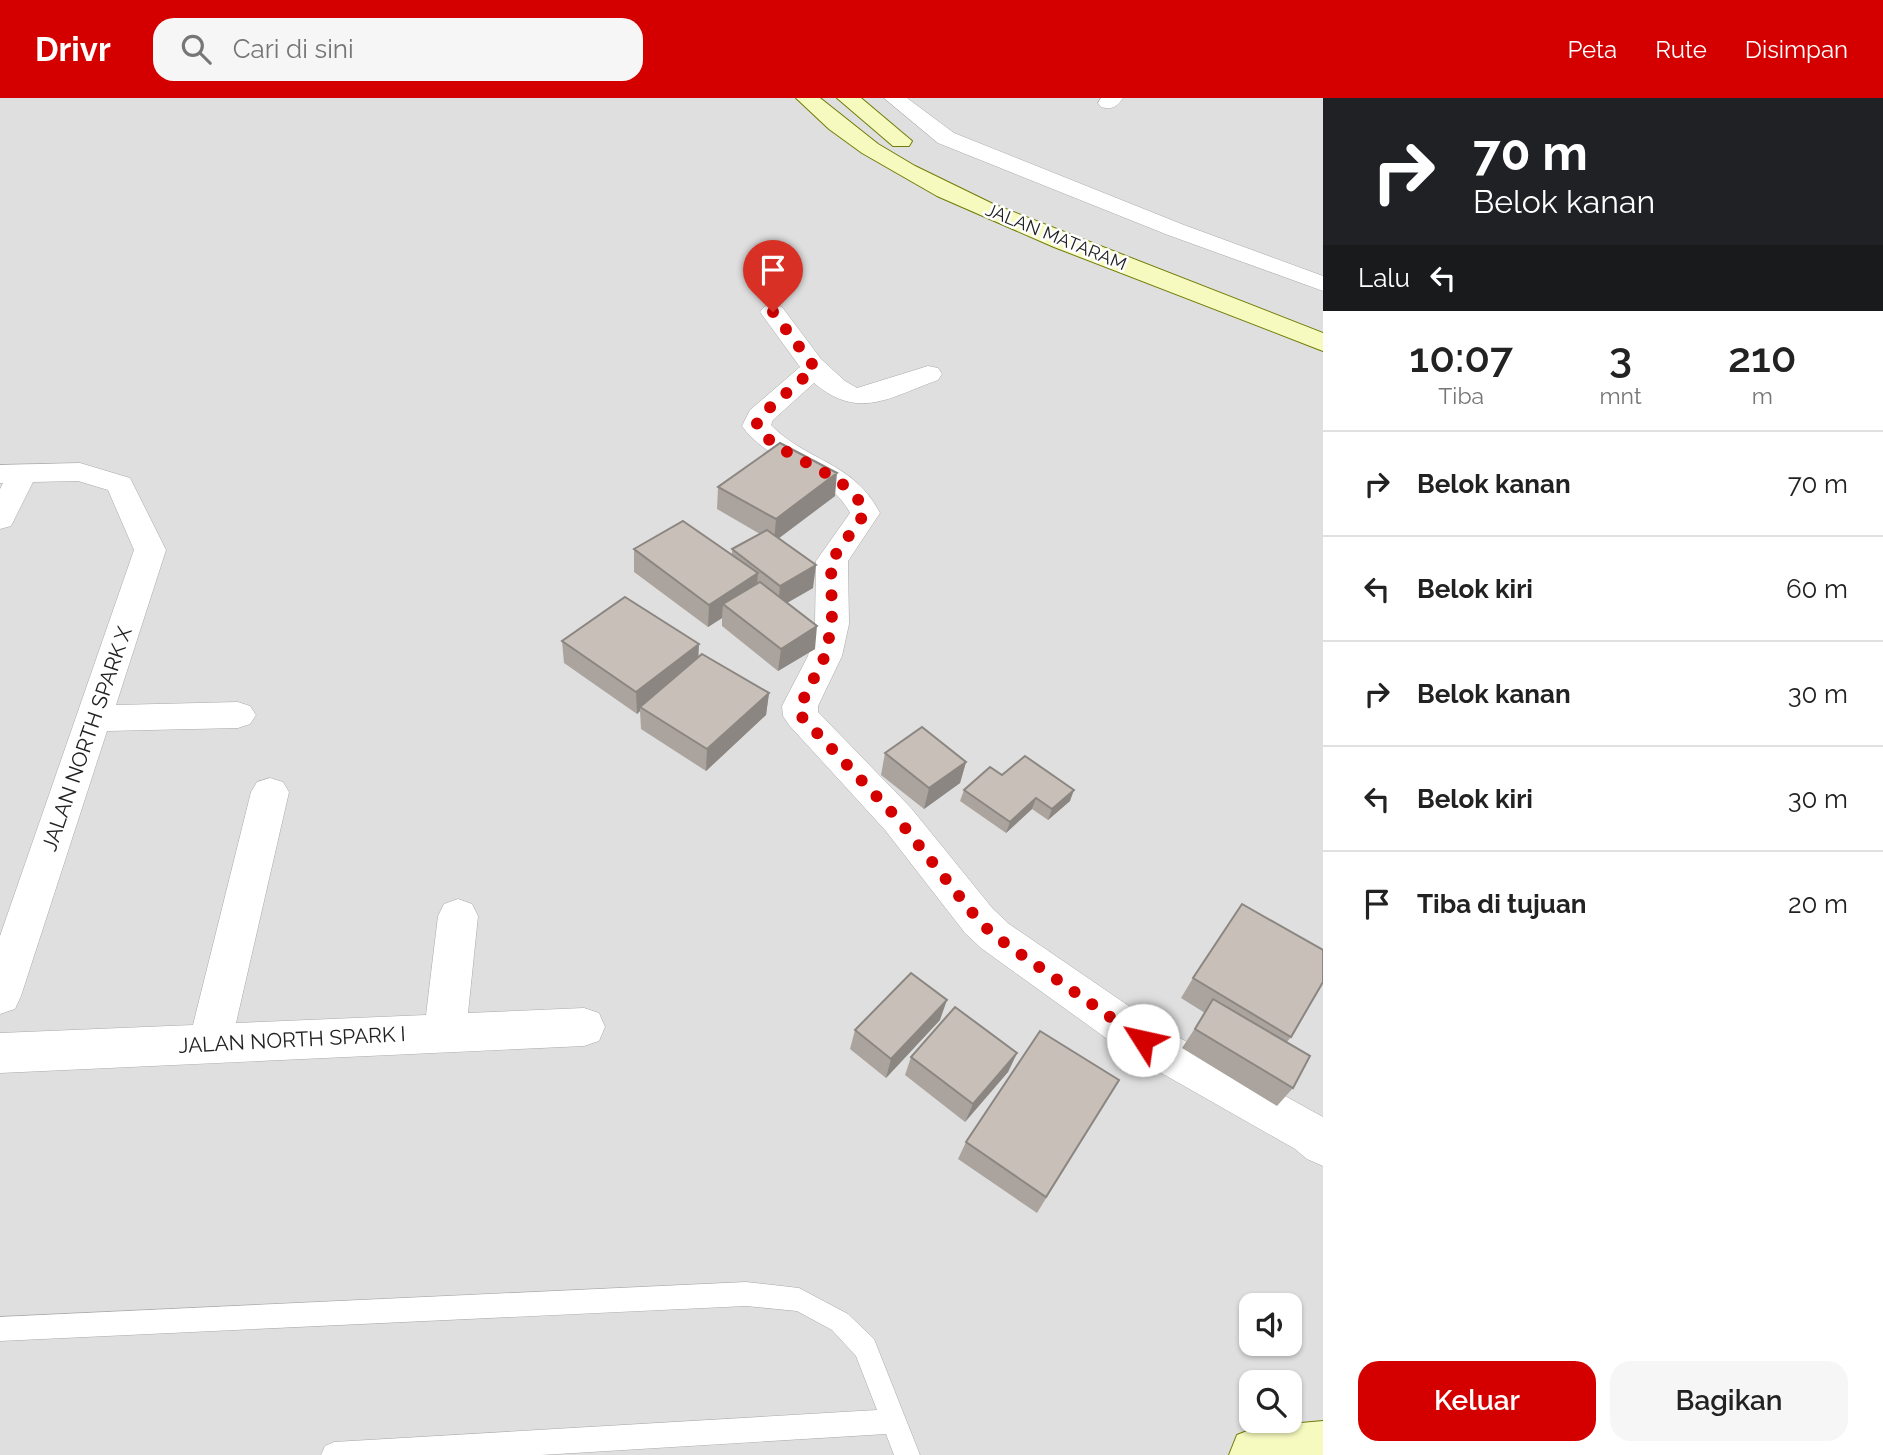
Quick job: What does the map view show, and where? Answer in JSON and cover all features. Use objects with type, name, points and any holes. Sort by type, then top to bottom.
[{"type":"street","name":"JALAN MATARAM","points":[[807,98],[827,118],[880,155],[948,191],[1027,227],[1323,343]]},
{"type":"street","name":"JALAN MATARAM","points":[[848,98],[911,148],[1024,200]]},
{"type":"street","points":[[894,98],[946,138],[1176,230],[1323,284]]},
{"type":"street","points":[[911,148],[946,138]]},
{"type":"street","name":"JALAN MATARAM","points":[[1047,210],[1083,224]]},
{"type":"street","points":[[773,312],[815,368],[839,391],[850,396],[862,397],[928,374]]},
{"type":"street","points":[[815,368],[760,416],[756,426],[779,447],[851,492],[865,513],[831,561],[832,624],[825,656],[800,706],[801,716],[898,819],[979,921],[995,936],[1143,1040],[1311,1134],[1323,1144]]},
{"type":"street","name":"JALAN NORTH SPARK X","points":[[0,996],[150,550],[120,484],[80,472],[11,474]]},
{"type":"street","points":[[0,519],[11,474]]},
{"type":"street","points":[[94,718],[238,715]]},
{"type":"street","points":[[210,1044],[270,792]]},
{"type":"street","points":[[445,1034],[458,916]]},
{"type":"street","name":"JALAN NORTH SPARK I","points":[[0,1054],[584,1027]]},
{"type":"street","points":[[1257,1455],[1323,1449]]},
{"type":"lane","points":[[0,1329],[746,1294],[799,1300],[840,1322],[865,1348],[907,1455]]},
{"type":"lane","points":[[338,1455],[893,1420]]},
{"type":"shaded area","points":[[0,98],[1323,98],[1323,1455],[0,1455]]},
{"type":"building","points":[[780,443],[837,473],[776,519],[718,487]]},
{"type":"building","points":[[683,521],[758,573],[709,605],[634,549]]},
{"type":"building","points":[[767,530],[816,565],[780,586],[732,549]]},
{"type":"building","points":[[760,582],[817,626],[781,649],[723,604]]},
{"type":"building","points":[[625,597],[699,644],[636,692],[562,641]]},
{"type":"building","points":[[702,654],[769,693],[707,749],[640,707]]},
{"type":"building","points":[[922,727],[966,762],[929,788],[885,753]]},
{"type":"building","points":[[1025,756],[1074,790],[1052,809],[1036,798],[1010,822],[964,790],[990,767],[1002,775]]},
{"type":"building","points":[[1242,904],[1323,950],[1323,982],[1291,1037],[1193,978]]},
{"type":"building","points":[[911,973],[947,1000],[891,1059],[855,1030]]},
{"type":"building","points":[[1213,999],[1310,1056],[1293,1088],[1195,1029]]},
{"type":"building","points":[[955,1007],[1017,1053],[973,1104],[911,1057]]},
{"type":"building","points":[[1040,1031],[1119,1080],[1046,1197],[966,1142]]},
{"type":"route","points":[[773,312],[815,368],[760,416],[756,426],[779,447],[851,492],[865,513],[831,561],[832,624],[825,656],[800,706],[801,716],[898,819],[979,921],[995,936],[1143,1040]]}]
